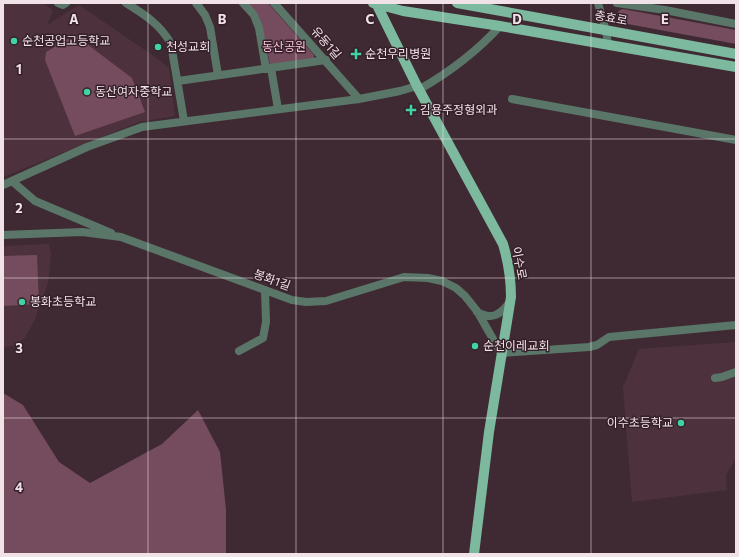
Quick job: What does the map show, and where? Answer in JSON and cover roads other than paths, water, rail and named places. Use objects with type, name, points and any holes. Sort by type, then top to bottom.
[{"type":"main road","name":"충효로","points":[[457,3],[489,6],[606,31],[736,54]]},
{"type":"main road","points":[[376,4],[403,11],[608,44],[736,67]]},
{"type":"main road","name":"이수로","points":[[376,4],[503,244],[507,257],[511,286],[510,302],[489,432],[474,554]]},
{"type":"main road","points":[[388,26],[388,21],[392,14],[403,11]]},
{"type":"street","points":[[58,3],[63,5],[66,3]]},
{"type":"street","points":[[126,3],[150,19],[166,34],[171,44],[184,121]]},
{"type":"street","points":[[134,8],[142,3]]},
{"type":"street","points":[[196,3],[205,15],[210,27],[218,75]]},
{"type":"street","points":[[243,3],[254,16],[260,28],[278,109]]},
{"type":"street","name":"유동1길","points":[[274,3],[359,98]]},
{"type":"street","points":[[598,3],[608,44]]},
{"type":"street","points":[[617,3],[664,6],[736,24]]},
{"type":"street","points":[[3,185],[87,147],[142,127],[359,98],[400,92],[419,87],[440,78],[489,38],[500,26]]},
{"type":"street","points":[[178,81],[326,60]]},
{"type":"street","points":[[512,99],[736,140]]},
{"type":"street","points":[[12,181],[35,201],[121,237]]},
{"type":"street","name":"봉화1길","points":[[3,235],[82,232],[121,237],[292,300],[306,302],[326,301],[396,278],[416,277],[442,281],[456,288],[465,296],[477,311],[501,353]]},
{"type":"street","points":[[239,351],[263,338],[266,322],[266,290]]},
{"type":"street","points":[[477,311],[485,316],[494,315],[502,311],[510,302]]},
{"type":"street","points":[[501,353],[589,347],[597,345],[608,337],[736,325]]},
{"type":"street","points":[[715,378],[736,372]]},
{"type":"place","name":"순천공업고등학교","points":[[14,41]]},
{"type":"place","name":"천성교회","points":[[158,47]]},
{"type":"place","name":"순천우리병원","points":[[356,54]]},
{"type":"place","name":"동산여자중학교","points":[[87,92]]},
{"type":"place","name":"김용주정형외과","points":[[411,110]]},
{"type":"place","name":"봉화초등학교","points":[[22,302]]},
{"type":"place","name":"순천이레교회","points":[[475,346]]},
{"type":"place","name":"이수초등학교","points":[[681,423]]},
{"type":"park label","name":"동산공원","points":[[284,47]]}]
